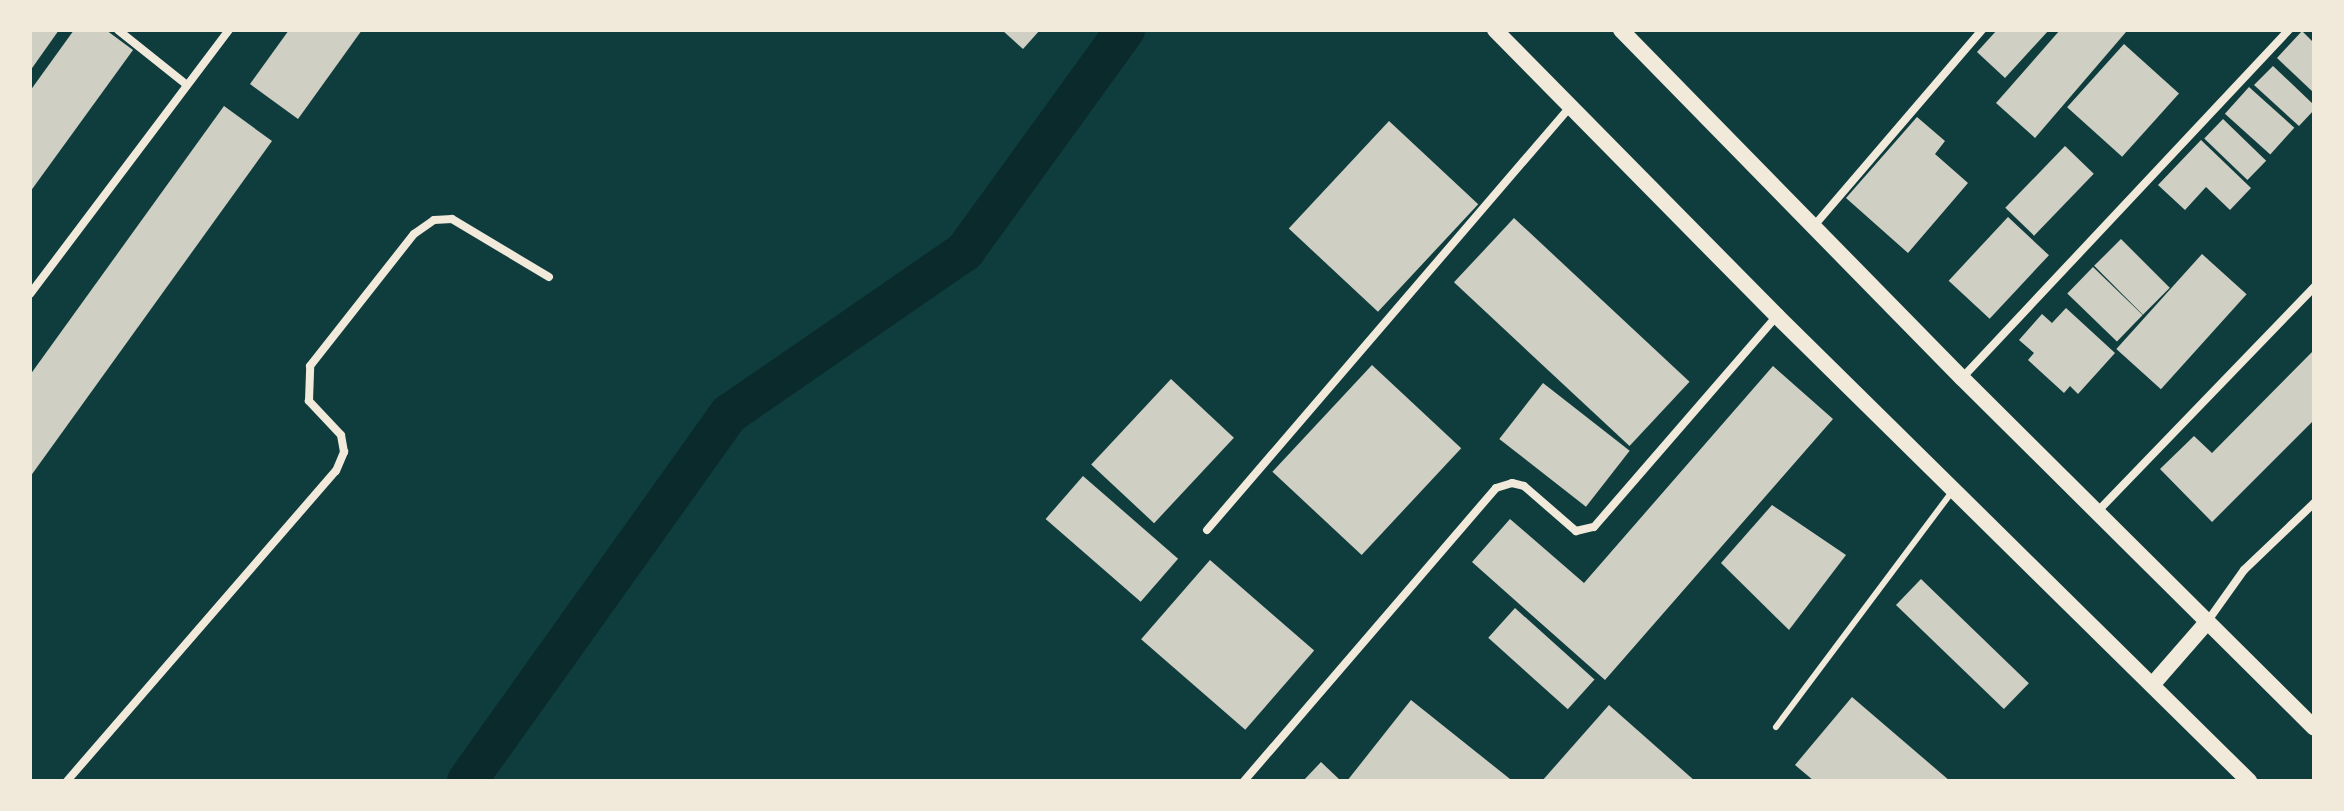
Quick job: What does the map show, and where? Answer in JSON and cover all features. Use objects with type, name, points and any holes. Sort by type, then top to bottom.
[{"type":"main road","points":[[1495,30],[1777,316],[2249,781]]},
{"type":"main road","points":[[1621,30],[1962,378],[2314,728]]},
{"type":"main road","points":[[2153,684],[2207,622]]},
{"type":"street","points":[[118,30],[187,85]]},
{"type":"street","points":[[30,294],[229,30]]},
{"type":"street","points":[[1813,227],[1982,30]]},
{"type":"street","points":[[1962,378],[2289,30]]},
{"type":"street","points":[[1207,530],[1570,107]]},
{"type":"street","points":[[67,781],[336,471],[344,452],[341,435],[309,401],[310,366],[414,234],[434,220],[452,219],[549,277]]},
{"type":"street","points":[[2097,512],[2314,287]]},
{"type":"street","points":[[1244,781],[1496,488],[1512,483],[1524,486],[1576,531],[1594,527],[1777,316]]},
{"type":"street","points":[[2207,622],[2244,570],[2314,503]]},
{"type":"lane","points":[[1776,727],[1954,489]]},
{"type":"building","points":[[30,30],[59,30],[30,71]]},
{"type":"building","points":[[74,30],[106,30],[133,50],[30,192],[30,91]]},
{"type":"building","points":[[289,30],[362,30],[298,119],[250,84]]},
{"type":"building","points":[[1002,30],[1040,30],[1023,49]]},
{"type":"building","points":[[1997,30],[2049,30],[2005,78],[1977,52]]},
{"type":"building","points":[[2060,30],[2126,32],[2035,138],[1996,103]]},
{"type":"building","points":[[2302,31],[2314,43],[2314,93],[2277,58]]},
{"type":"building","points":[[2124,44],[2179,94],[2122,157],[2067,107]]},
{"type":"building","points":[[2273,66],[2314,105],[2314,110],[2299,126],[2254,85]]},
{"type":"building","points":[[2249,87],[2294,128],[2270,155],[2225,114]]},
{"type":"building","points":[[224,106],[272,141],[30,477],[30,375]]},
{"type":"building","points":[[1917,117],[1945,141],[1935,154],[1968,183],[1908,253],[1846,198]]},
{"type":"building","points":[[2223,119],[2266,161],[2247,180],[2204,138]]},
{"type":"building","points":[[1389,121],[1478,204],[1378,312],[1289,229]]},
{"type":"building","points":[[2201,140],[2251,188],[2230,210],[2206,187],[2185,210],[2158,185]]},
{"type":"building","points":[[2065,146],[2094,174],[2034,236],[2005,208]]},
{"type":"building","points":[[2008,217],[2049,255],[1990,319],[1949,281]]},
{"type":"building","points":[[1514,218],[1690,382],[1630,446],[1454,282]]},
{"type":"building","points":[[2121,239],[2170,288],[2143,315],[2094,266]]},
{"type":"building","points":[[2202,254],[2247,294],[2161,389],[2116,349]]},
{"type":"building","points":[[2093,267],[2143,315],[2117,342],[2067,294]]},
{"type":"building","points":[[2066,308],[2115,353],[2078,394],[2070,386],[2064,393],[2028,360],[2034,353],[2019,340],[2042,314],[2052,323]]},
{"type":"building","points":[[2314,350],[2314,420],[2212,522],[2160,469],[2194,436],[2212,453]]},
{"type":"building","points":[[1372,365],[1461,448],[1362,555],[1272,472]]},
{"type":"building","points":[[1773,366],[1833,419],[1605,680],[1472,562],[1510,519],[1584,583]]},
{"type":"building","points":[[1171,379],[1234,438],[1154,523],[1091,465]]},
{"type":"building","points":[[1543,383],[1630,451],[1586,507],[1499,439]]},
{"type":"building","points":[[1083,476],[1178,559],[1141,602],[1046,519]]},
{"type":"building","points":[[1772,505],[1846,555],[1789,630],[1721,563]]},
{"type":"building","points":[[1210,560],[1314,651],[1245,730],[1141,639]]},
{"type":"building","points":[[1921,579],[2029,683],[2004,709],[1896,605]]},
{"type":"building","points":[[1515,608],[1595,680],[1568,709],[1488,638]]},
{"type":"building","points":[[1852,697],[1950,781],[1814,781],[1795,765]]},
{"type":"building","points":[[1411,700],[1510,779],[1509,781],[1347,781]]},
{"type":"building","points":[[1609,705],[1695,781],[1542,781]]},
{"type":"building","points":[[1321,762],[1341,781],[1303,781]]},
{"type":"waterway","points":[[467,781],[729,414],[965,251],[1125,30]]}]
